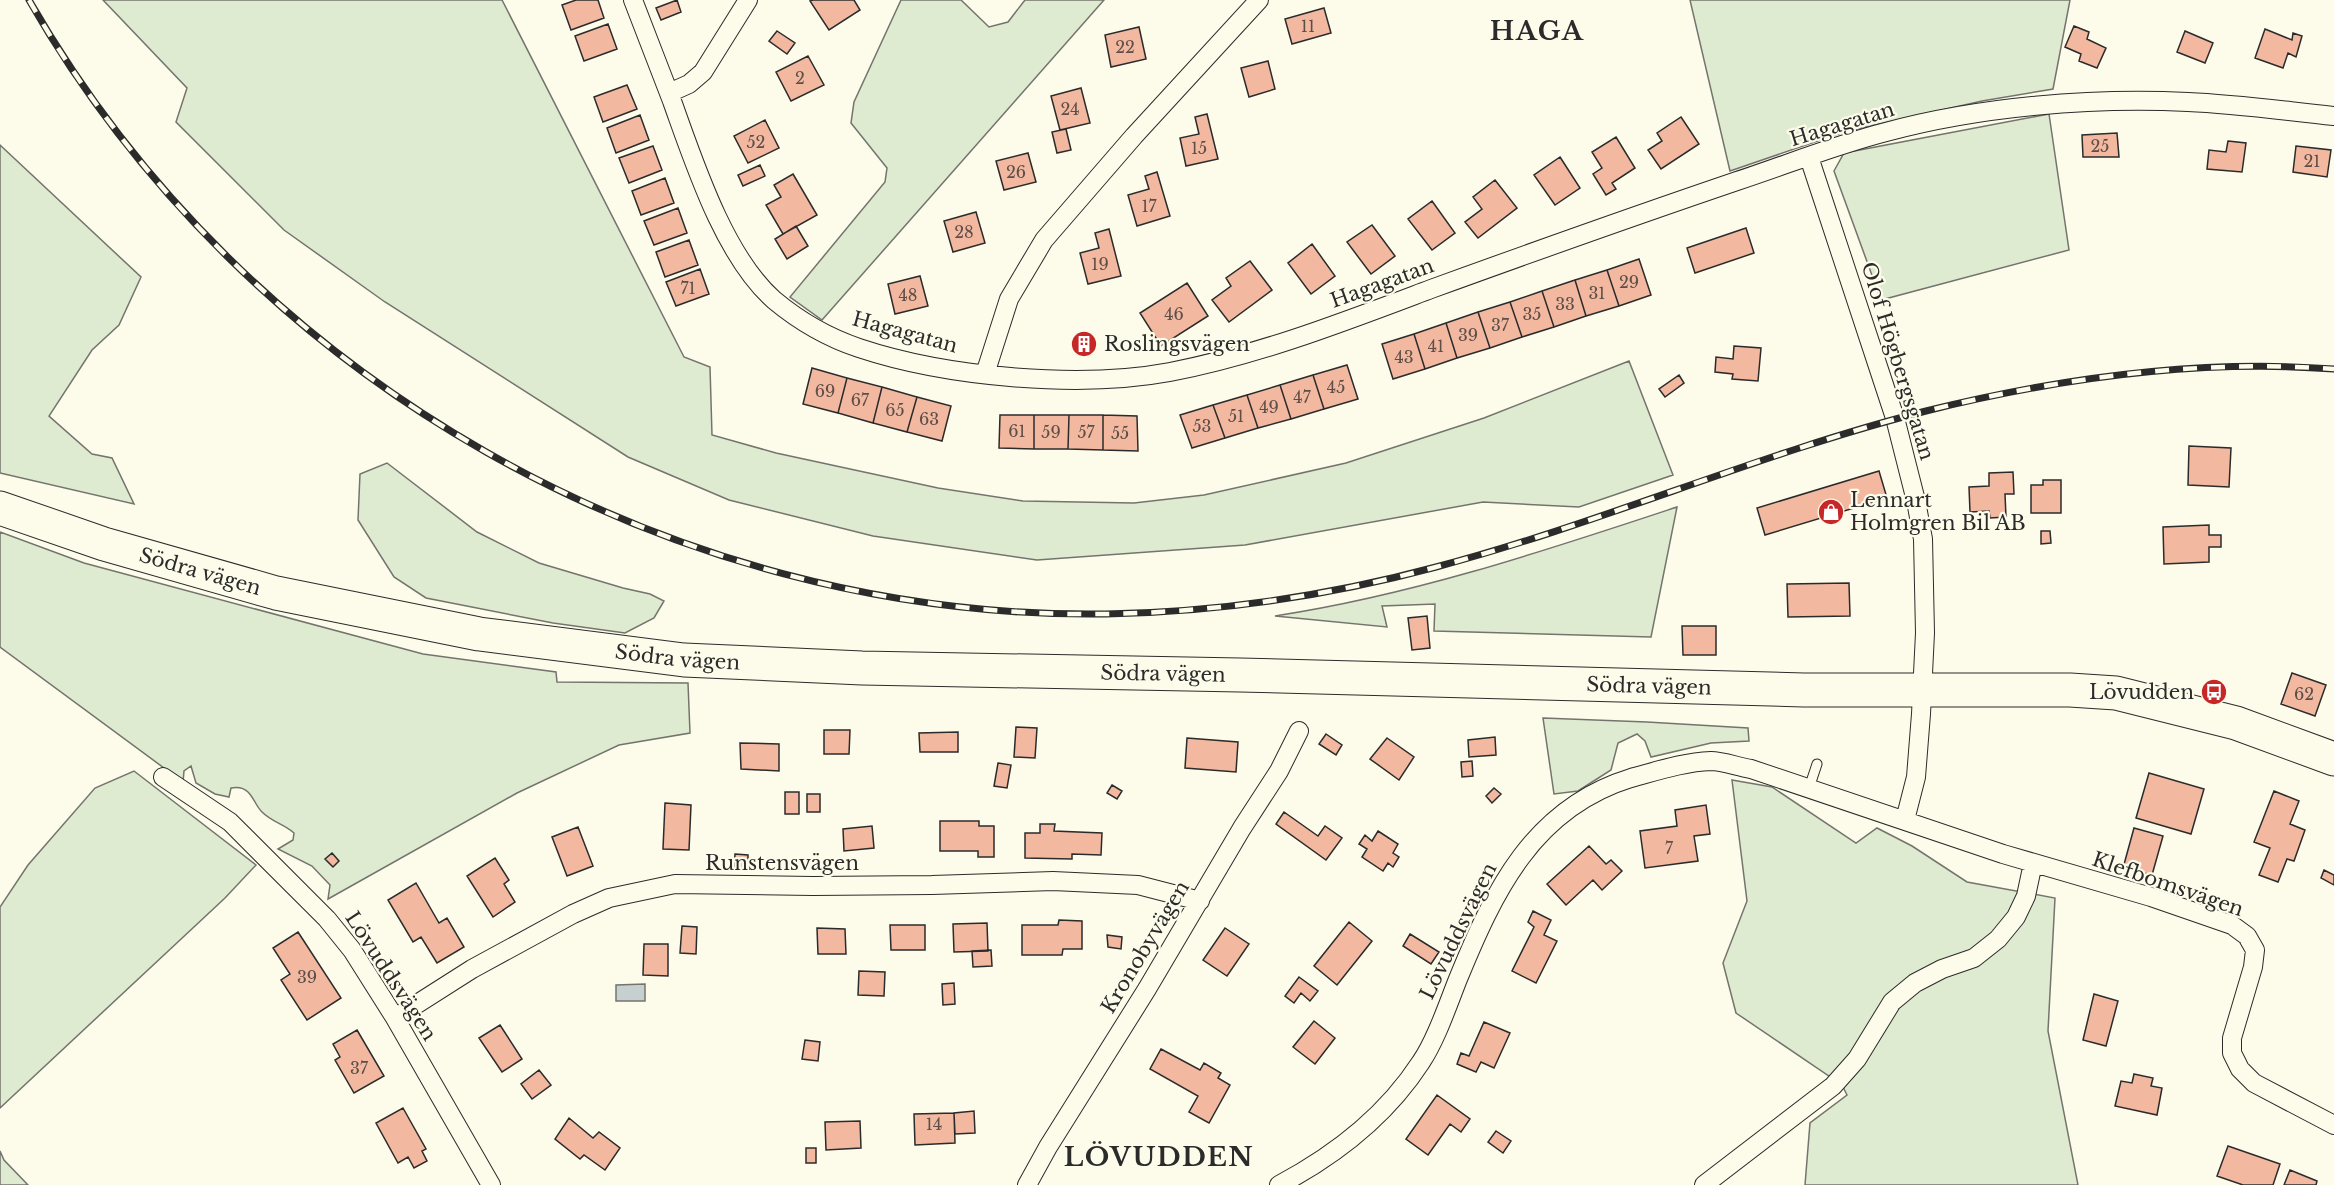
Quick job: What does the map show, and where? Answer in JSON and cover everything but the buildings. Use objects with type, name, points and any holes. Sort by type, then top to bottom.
[{"type":"highway","name":"Södra vägen","points":[[0,508],[104,544],[276,593],[479,634],[684,660],[873,668],[1804,690],[2070,690],[2116,693],[2236,723],[2333,757]]},
{"type":"street","name":"Hagagatan","points":[[633,0],[717,215],[742,262],[769,295],[795,317],[857,347],[929,365],[985,374],[1083,380],[1163,373],[1224,360],[1345,321],[1588,232],[1809,157],[1886,132],[1946,119],[2064,104],[2127,101],[2187,102],[2334,116]]},
{"type":"street","points":[[669,93],[689,84],[703,72],[748,0]]},
{"type":"street","points":[[985,374],[1009,299],[1044,240],[1134,136],[1259,0]]},
{"type":"street","name":"Olof Högbergsgatan","points":[[1809,157],[1895,418],[1916,501],[1923,539],[1925,592],[1922,690]]},
{"type":"street","points":[[1905,820],[1916,777],[1922,690]]},
{"type":"street","name":"Kronobyvägen","points":[[1027,1185],[1242,828],[1279,771],[1299,731]]},
{"type":"street","name":"Lövuddsvägen","points":[[1279,1185],[1310,1169],[1342,1147],[1396,1093],[1422,1061],[1467,956],[1508,873],[1531,842],[1566,811],[1604,787],[1662,769],[1712,761],[1809,788],[1905,820]]},
{"type":"street","name":"Lövuddsvägen","points":[[163,777],[230,822],[327,919],[352,950],[395,1018],[490,1185]]},
{"type":"street","name":"Klefbomsvägen","points":[[1905,820],[2033,863],[2151,897],[2232,925],[2247,936],[2255,950],[2253,967],[2232,1038],[2232,1053],[2240,1069],[2254,1083],[2334,1125]]},
{"type":"street","points":[[1704,1185],[1833,1086],[1857,1059],[1892,1002],[1916,983],[1942,969],[1974,958],[1998,939],[2016,917],[2026,896],[2033,863]]},
{"type":"street","name":"Runstensvägen","points":[[395,1018],[472,969],[573,914],[609,898],[675,884],[825,886],[1053,881],[1138,885],[1200,901]]},
{"type":"lane","points":[[1809,788],[1817,764]]},
{"type":"green space","points":[[103,0],[502,0],[684,357],[710,367],[712,435],[776,453],[938,488],[1023,501],[1134,503],[1204,495],[1346,463],[1484,418],[1629,361],[1673,475],[1579,507],[1483,502],[1245,545],[1037,560],[873,536],[729,500],[628,457],[385,302],[284,230],[176,122],[187,88]]},
{"type":"green space","points":[[901,0],[961,0],[989,27],[1008,22],[1025,0],[1104,0],[822,320],[790,297],[885,182],[887,168],[851,123],[854,102]]},
{"type":"green space","points":[[1690,0],[2070,0],[2053,89],[1982,101],[1844,132],[1730,171]]},
{"type":"green space","points":[[2049,114],[2069,250],[1881,300],[1834,171],[1844,153]]},
{"type":"green space","points":[[0,145],[141,277],[119,325],[92,350],[49,416],[92,454],[112,458],[134,504],[0,473]]},
{"type":"green space","points":[[387,463],[477,532],[539,563],[650,594],[664,601],[654,618],[625,633],[553,623],[426,598],[394,577],[358,520],[360,474]]},
{"type":"green space","points":[[1677,507],[1651,637],[1434,631],[1435,604],[1382,606],[1387,627],[1275,616],[1428,584],[1528,555]]},
{"type":"green space","points":[[0,532],[84,563],[423,654],[556,672],[557,682],[688,683],[690,733],[619,745],[517,793],[328,899],[330,885],[312,866],[278,849],[293,840],[294,833],[262,812],[246,790],[231,788],[229,797],[215,794],[196,783],[191,766],[184,771],[183,782],[0,647]]},
{"type":"green space","points":[[1543,718],[1748,728],[1749,741],[1711,743],[1651,757],[1645,741],[1637,734],[1618,743],[1611,770],[1578,791],[1554,794]]},
{"type":"green space","points":[[134,771],[256,865],[225,898],[0,1108],[0,907],[28,865],[95,788]]},
{"type":"green space","points":[[1732,780],[1772,787],[1856,843],[1877,828],[1912,846],[1967,882],[2055,898],[2048,1031],[2078,1185],[1805,1185],[1810,1123],[1847,1095],[1842,1085],[1736,1013],[1723,963],[1747,901]]},
{"type":"green space","points":[[0,1151],[4,1160],[28,1185],[0,1185]]},
{"type":"shaded area","points":[[645,984],[645,1001],[616,1001],[616,985]]},
{"type":"railway","points":[[29,0],[120,135],[227,257],[350,362],[485,451],[630,522],[784,574],[943,605],[1106,614],[1189,610],[1272,601],[1354,586],[1436,567],[1559,530],[1864,428],[1976,399],[2078,381],[2180,369],[2232,367],[2334,369]]},
{"type":"place","name":"Roslingsvägen","points":[[1084,344]]},
{"type":"place","name":"Lennart Holmgren Bil AB","points":[[1831,512]]},
{"type":"place","name":"Lövudden","points":[[2214,692]]},
{"type":"district","name":"HAGA","points":[[1537,31]]},
{"type":"district","name":"LÖVUDDEN","points":[[1159,1157]]}]
